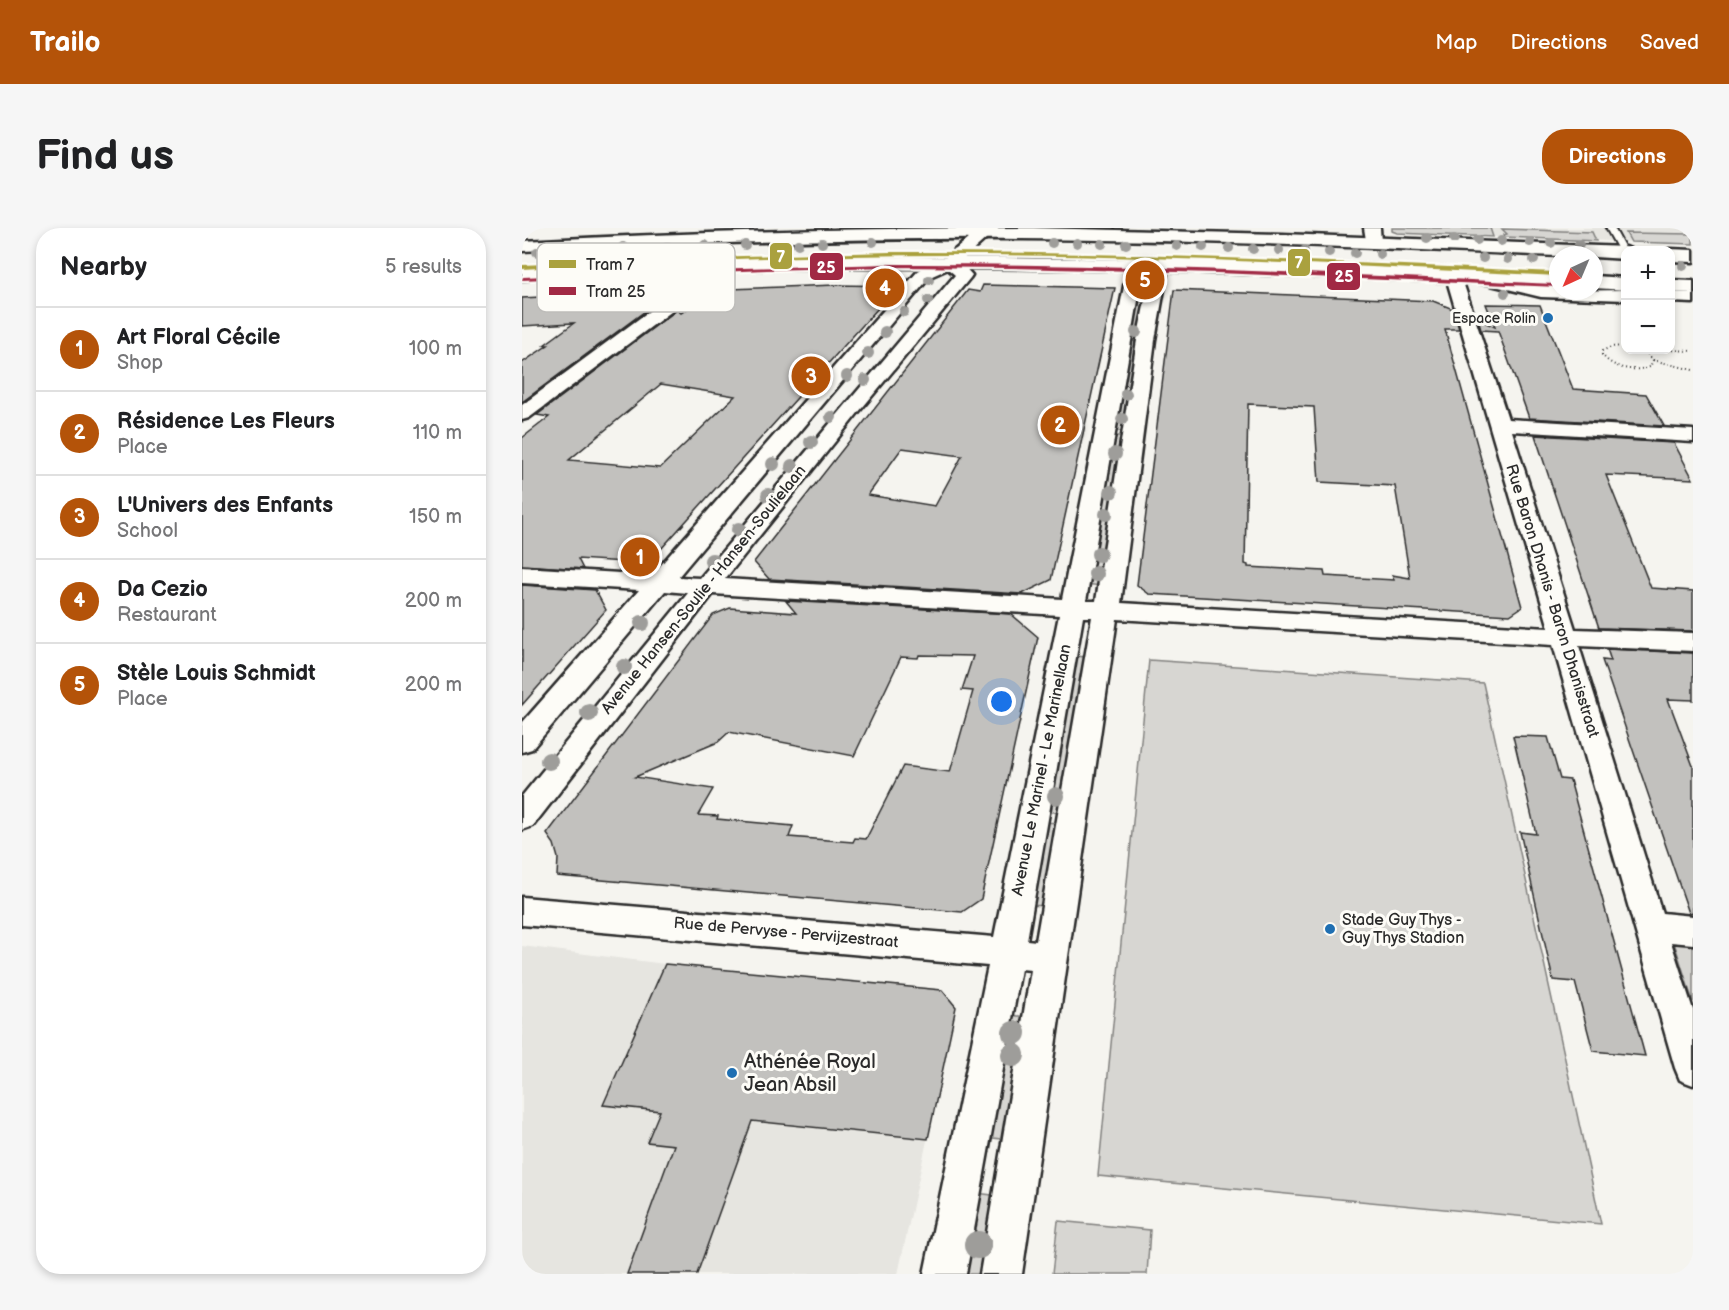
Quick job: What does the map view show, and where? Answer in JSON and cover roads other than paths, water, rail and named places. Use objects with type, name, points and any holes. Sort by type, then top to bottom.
[{"type":"main road","points":[[566,243],[729,232],[987,231],[1151,235],[1372,236],[1621,253]]},
{"type":"main road","points":[[522,246],[537,245]]},
{"type":"main road","points":[[1675,255],[1693,256]]},
{"type":"main road","points":[[735,265],[950,262],[1148,266],[1549,281]]},
{"type":"main road","points":[[522,274],[537,273]]},
{"type":"main road","points":[[1603,283],[1621,284]]},
{"type":"main road","points":[[1675,286],[1693,287]]},
{"type":"street","points":[[950,262],[987,231]]},
{"type":"street","name":"Avenue Hansen-Soulie - Hansen-Soulielaan","points":[[522,742],[853,360],[924,274],[950,262],[964,275],[706,586],[522,818]]},
{"type":"street","name":"Avenue Le Marinel - Le Marinellaan","points":[[945,1274],[1071,608],[1148,266]]},
{"type":"street","name":"Avenue Le Marinel - Le Marinellaan","points":[[1001,1274],[1105,611],[1112,591],[1146,340],[1148,266]]},
{"type":"street","points":[[1467,277],[1541,292],[1621,295]]},
{"type":"street","name":"Rue Baron Dhanis - Baron Dhanisstraat","points":[[1467,277],[1498,424],[1693,1068]]},
{"type":"street","points":[[1675,297],[1693,298]]},
{"type":"street","points":[[522,414],[659,312]]},
{"type":"street","points":[[853,360],[888,364]]},
{"type":"street","points":[[1498,424],[1693,436]]},
{"type":"street","points":[[522,575],[1105,611],[1693,642]]},
{"type":"street","name":"Rue de Pervyse - Pervijzestraat","points":[[522,911],[1050,957]]},
{"type":"street","points":[[1651,926],[1693,930]]},
{"type":"lane","points":[[1610,228],[1621,246]]},
{"type":"tram line","name":"7","points":[[735,257],[889,254],[1080,255],[1549,274]]},
{"type":"tram line","name":"7","points":[[522,267],[537,266]]},
{"type":"tram line","name":"25","points":[[735,269],[889,266],[1080,267],[1549,286]]},
{"type":"tram line","name":"25","points":[[523,279],[537,278]]},
{"type":"place","name":"Stèle Louis Schmidt","points":[[1145,280]]},
{"type":"place","name":"Da Cezio","points":[[885,288]]},
{"type":"place","name":"Espace Rolin","points":[[1548,318]]},
{"type":"place","name":"L'Univers des Enfants","points":[[811,376]]},
{"type":"place","name":"Résidence Les Fleurs","points":[[1060,425]]},
{"type":"place","name":"Art Floral Cécile","points":[[640,557]]},
{"type":"place","name":"Stade Guy Thys - Guy Thys Stadion","points":[[1330,929]]},
{"type":"place","name":"Athénée Royal Jean Absil","points":[[732,1073]]}]
